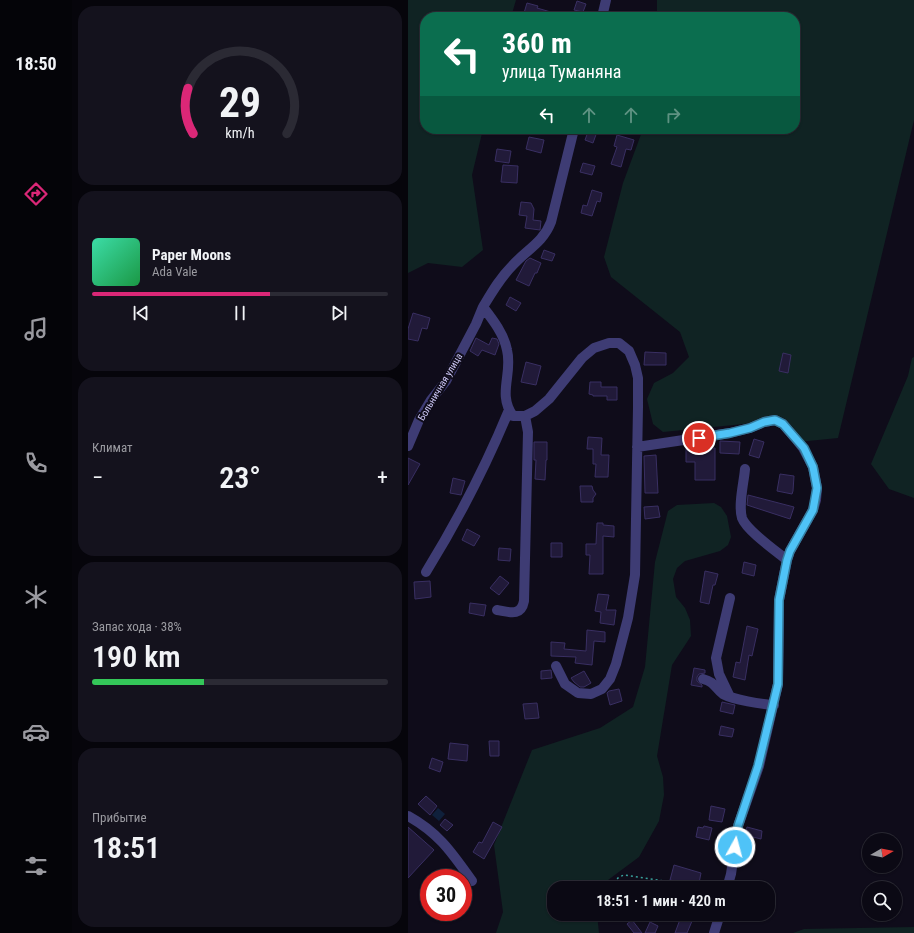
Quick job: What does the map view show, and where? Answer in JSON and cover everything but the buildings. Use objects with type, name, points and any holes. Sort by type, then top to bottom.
[{"type":"street","points":[[603,12],[606,0]]},
{"type":"street","name":"Больничная улица","points":[[408,446],[431,400],[446,381],[476,324],[483,307],[498,282],[513,264],[541,240],[547,232],[551,222],[573,134]]},
{"type":"street","points":[[483,307],[504,339],[508,351],[509,365],[506,402],[513,416],[525,416],[535,411],[549,400],[582,358],[594,348],[609,343],[619,343],[630,351],[636,372],[638,407],[635,575],[628,618],[616,664],[610,679],[602,689],[591,694],[578,693],[565,684],[556,666]]},
{"type":"street","points":[[426,572],[447,538],[475,486],[509,410]]},
{"type":"street","points":[[497,610],[514,612],[520,611],[523,607],[524,601],[528,432],[525,416]]},
{"type":"street","points":[[637,447],[730,433],[775,420],[783,424],[804,448],[813,467],[817,488],[813,510],[790,551],[779,600],[778,684],[774,705],[758,766],[738,826],[729,881]]},
{"type":"street","points":[[745,469],[741,510],[742,518],[750,530],[787,560]]},
{"type":"street","points":[[729,695],[719,674],[716,658],[730,598]]},
{"type":"street","points":[[703,679],[711,681],[723,694],[748,701],[774,705]]},
{"type":"street","points":[[408,816],[423,824],[448,847],[464,869]]},
{"type":"street","points":[[714,933],[718,921]]},
{"type":"path","points":[[615,881],[624,875],[664,881]]},
{"type":"green space","points":[[408,0],[516,0],[512,12],[420,12],[420,134],[482,134],[472,175],[483,250],[462,267],[428,263],[408,273]]},
{"type":"green space","points":[[657,0],[914,0],[914,120],[838,438],[798,442],[788,431],[764,422],[663,432],[653,424],[647,399],[654,383],[673,373],[689,357],[680,332],[611,277],[604,257],[623,183],[641,134],[800,134],[800,12],[657,12]]},
{"type":"green space","points":[[914,357],[914,498],[889,489],[871,464],[908,376],[912,358]]},
{"type":"green space","points":[[714,503],[721,507],[727,516],[731,537],[728,545],[720,551],[685,561],[677,568],[673,579],[676,597],[685,608],[690,620],[691,636],[672,665],[657,756],[663,777],[664,795],[659,821],[639,857],[608,881],[547,881],[547,921],[598,921],[599,933],[496,933],[503,912],[494,845],[532,750],[600,728],[633,707],[645,667],[655,562],[668,511],[677,505]]},
{"type":"green space","points":[[914,927],[914,933],[793,933],[804,929]]},
{"type":"water","points":[[438,808],[445,814],[439,821],[432,815]]},
{"type":"route","points":[[699,438],[730,433],[775,420],[783,424],[804,448],[813,467],[817,488],[813,510],[790,551],[787,560],[779,600],[778,684],[758,766],[738,826],[735,847]]}]
